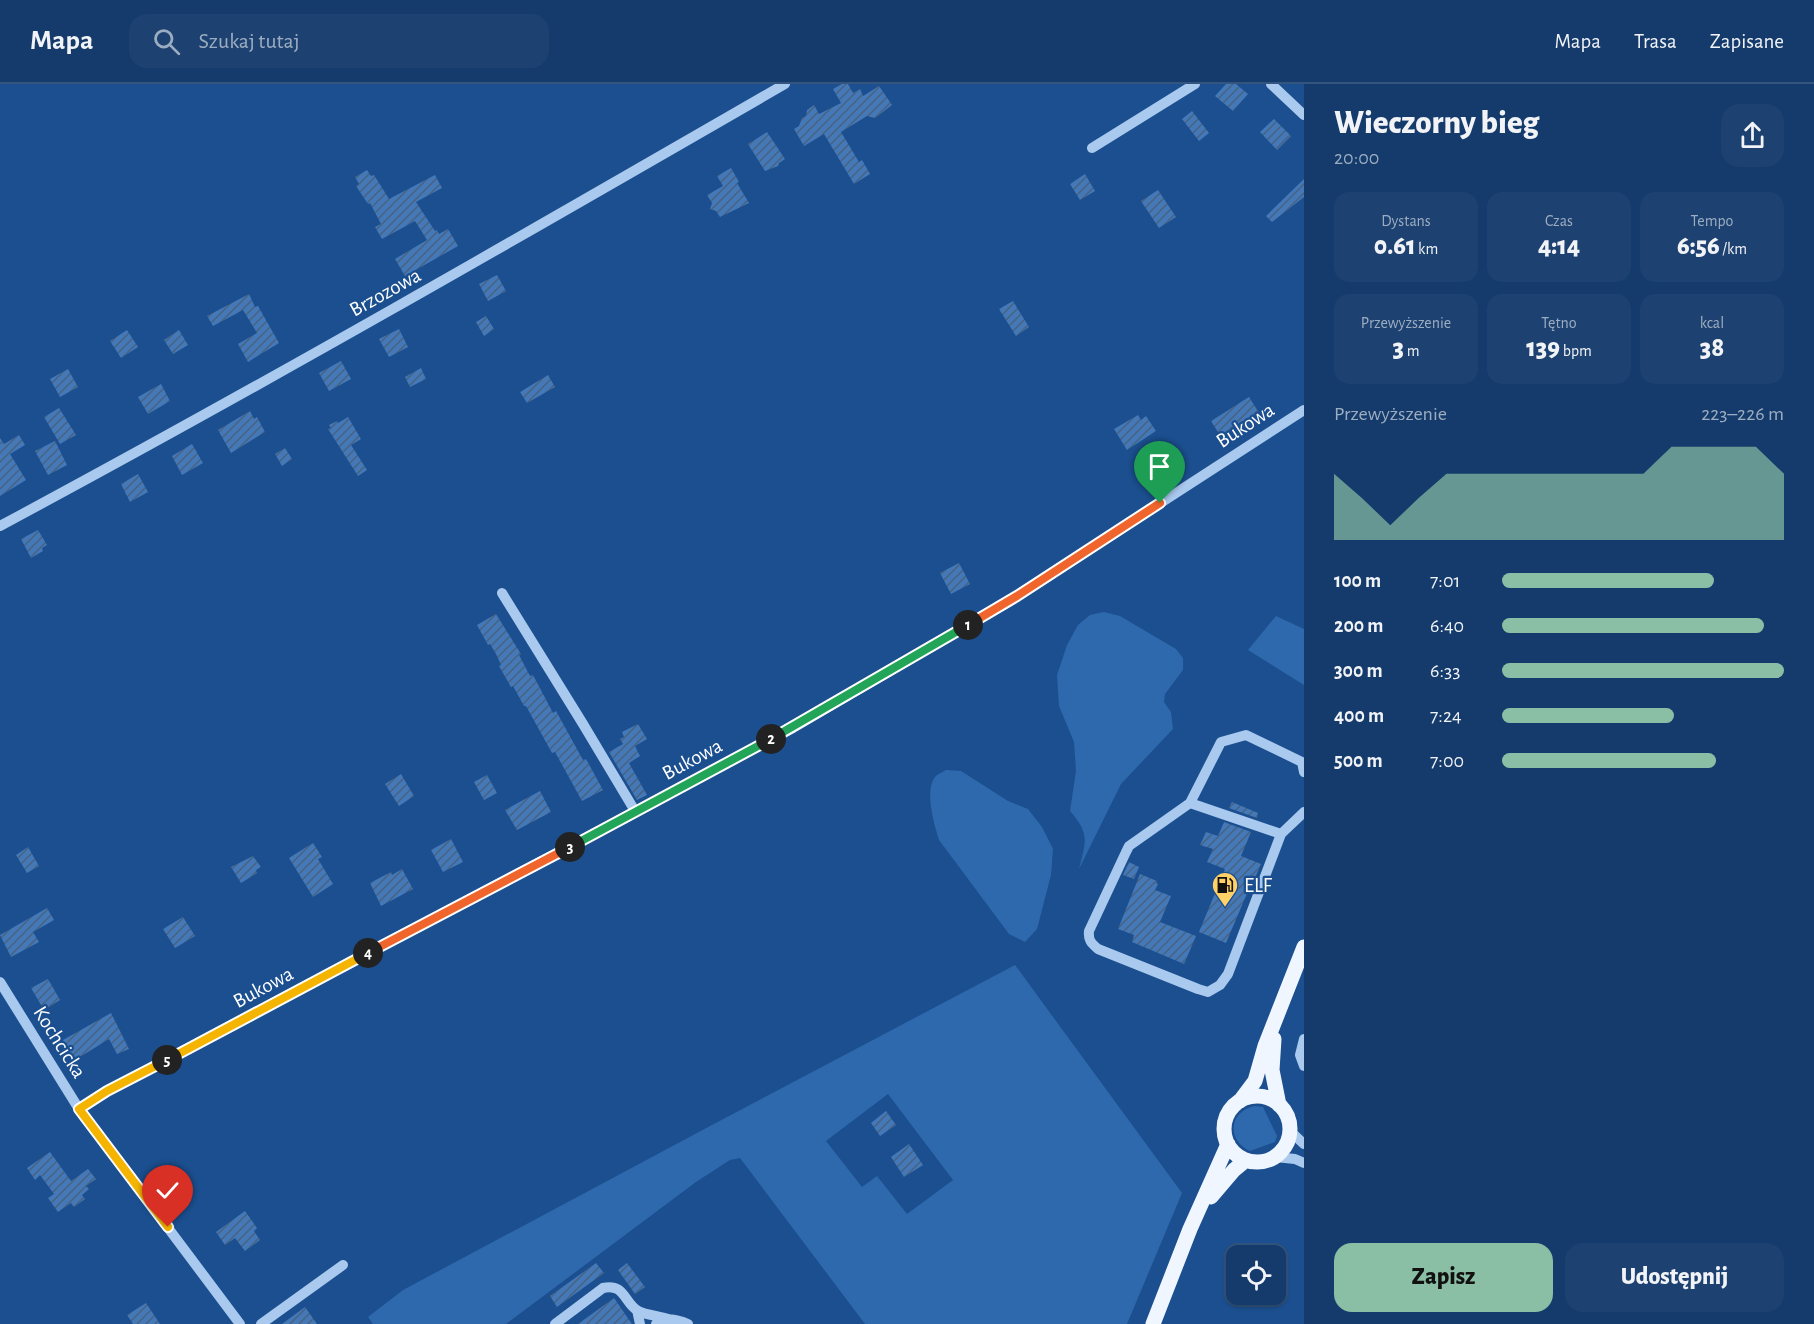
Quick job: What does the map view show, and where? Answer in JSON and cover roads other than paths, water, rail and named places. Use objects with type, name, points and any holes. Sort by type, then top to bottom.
[{"type":"main road","points":[[1240,1101],[1255,1081],[1275,1021],[1304,947]]},
{"type":"main road","points":[[1275,1021],[1272,1070],[1279,1105]]},
{"type":"main road","points":[[1260,1096],[1279,1105],[1286,1113],[1289,1130],[1286,1144],[1275,1157],[1261,1162],[1246,1160],[1233,1152],[1224,1135],[1224,1125],[1232,1107],[1250,1097],[1260,1096]]},
{"type":"main road","points":[[1153,1324],[1190,1229],[1227,1144]]},
{"type":"main road","points":[[1190,1229],[1219,1186],[1246,1160]]},
{"type":"street","name":"Brzozowa","points":[[0,526],[394,309],[785,84]]},
{"type":"street","points":[[1092,148],[1195,84]]},
{"type":"street","points":[[1271,84],[1304,115]]},
{"type":"street","name":"Bukowa","points":[[79,1109],[107,1091],[793,728],[1017,596],[1304,410]]},
{"type":"street","points":[[502,593],[635,811]]},
{"type":"street","points":[[1304,772],[1302,762],[1246,735],[1221,742],[1190,802],[1129,846],[1089,931],[1092,944],[1098,949],[1198,989],[1208,992],[1220,985],[1227,974],[1281,834],[1304,812]]},
{"type":"street","points":[[1190,802],[1281,834]]},
{"type":"street","name":"Kochcicka","points":[[0,982],[79,1109],[240,1324]]},
{"type":"street","points":[[1304,1039],[1300,1055],[1304,1066]]},
{"type":"street","points":[[1289,1130],[1304,1144]]},
{"type":"street","points":[[1275,1157],[1295,1159],[1304,1163]]},
{"type":"street","points":[[261,1324],[343,1265]]},
{"type":"street","points":[[555,1324],[607,1287],[624,1293],[637,1310],[640,1324]]},
{"type":"street","points":[[637,1310],[688,1324]]},
{"type":"street","points":[[657,1324],[668,1319]]},
{"type":"place","name":"ELF","points":[[1225,908]]}]
